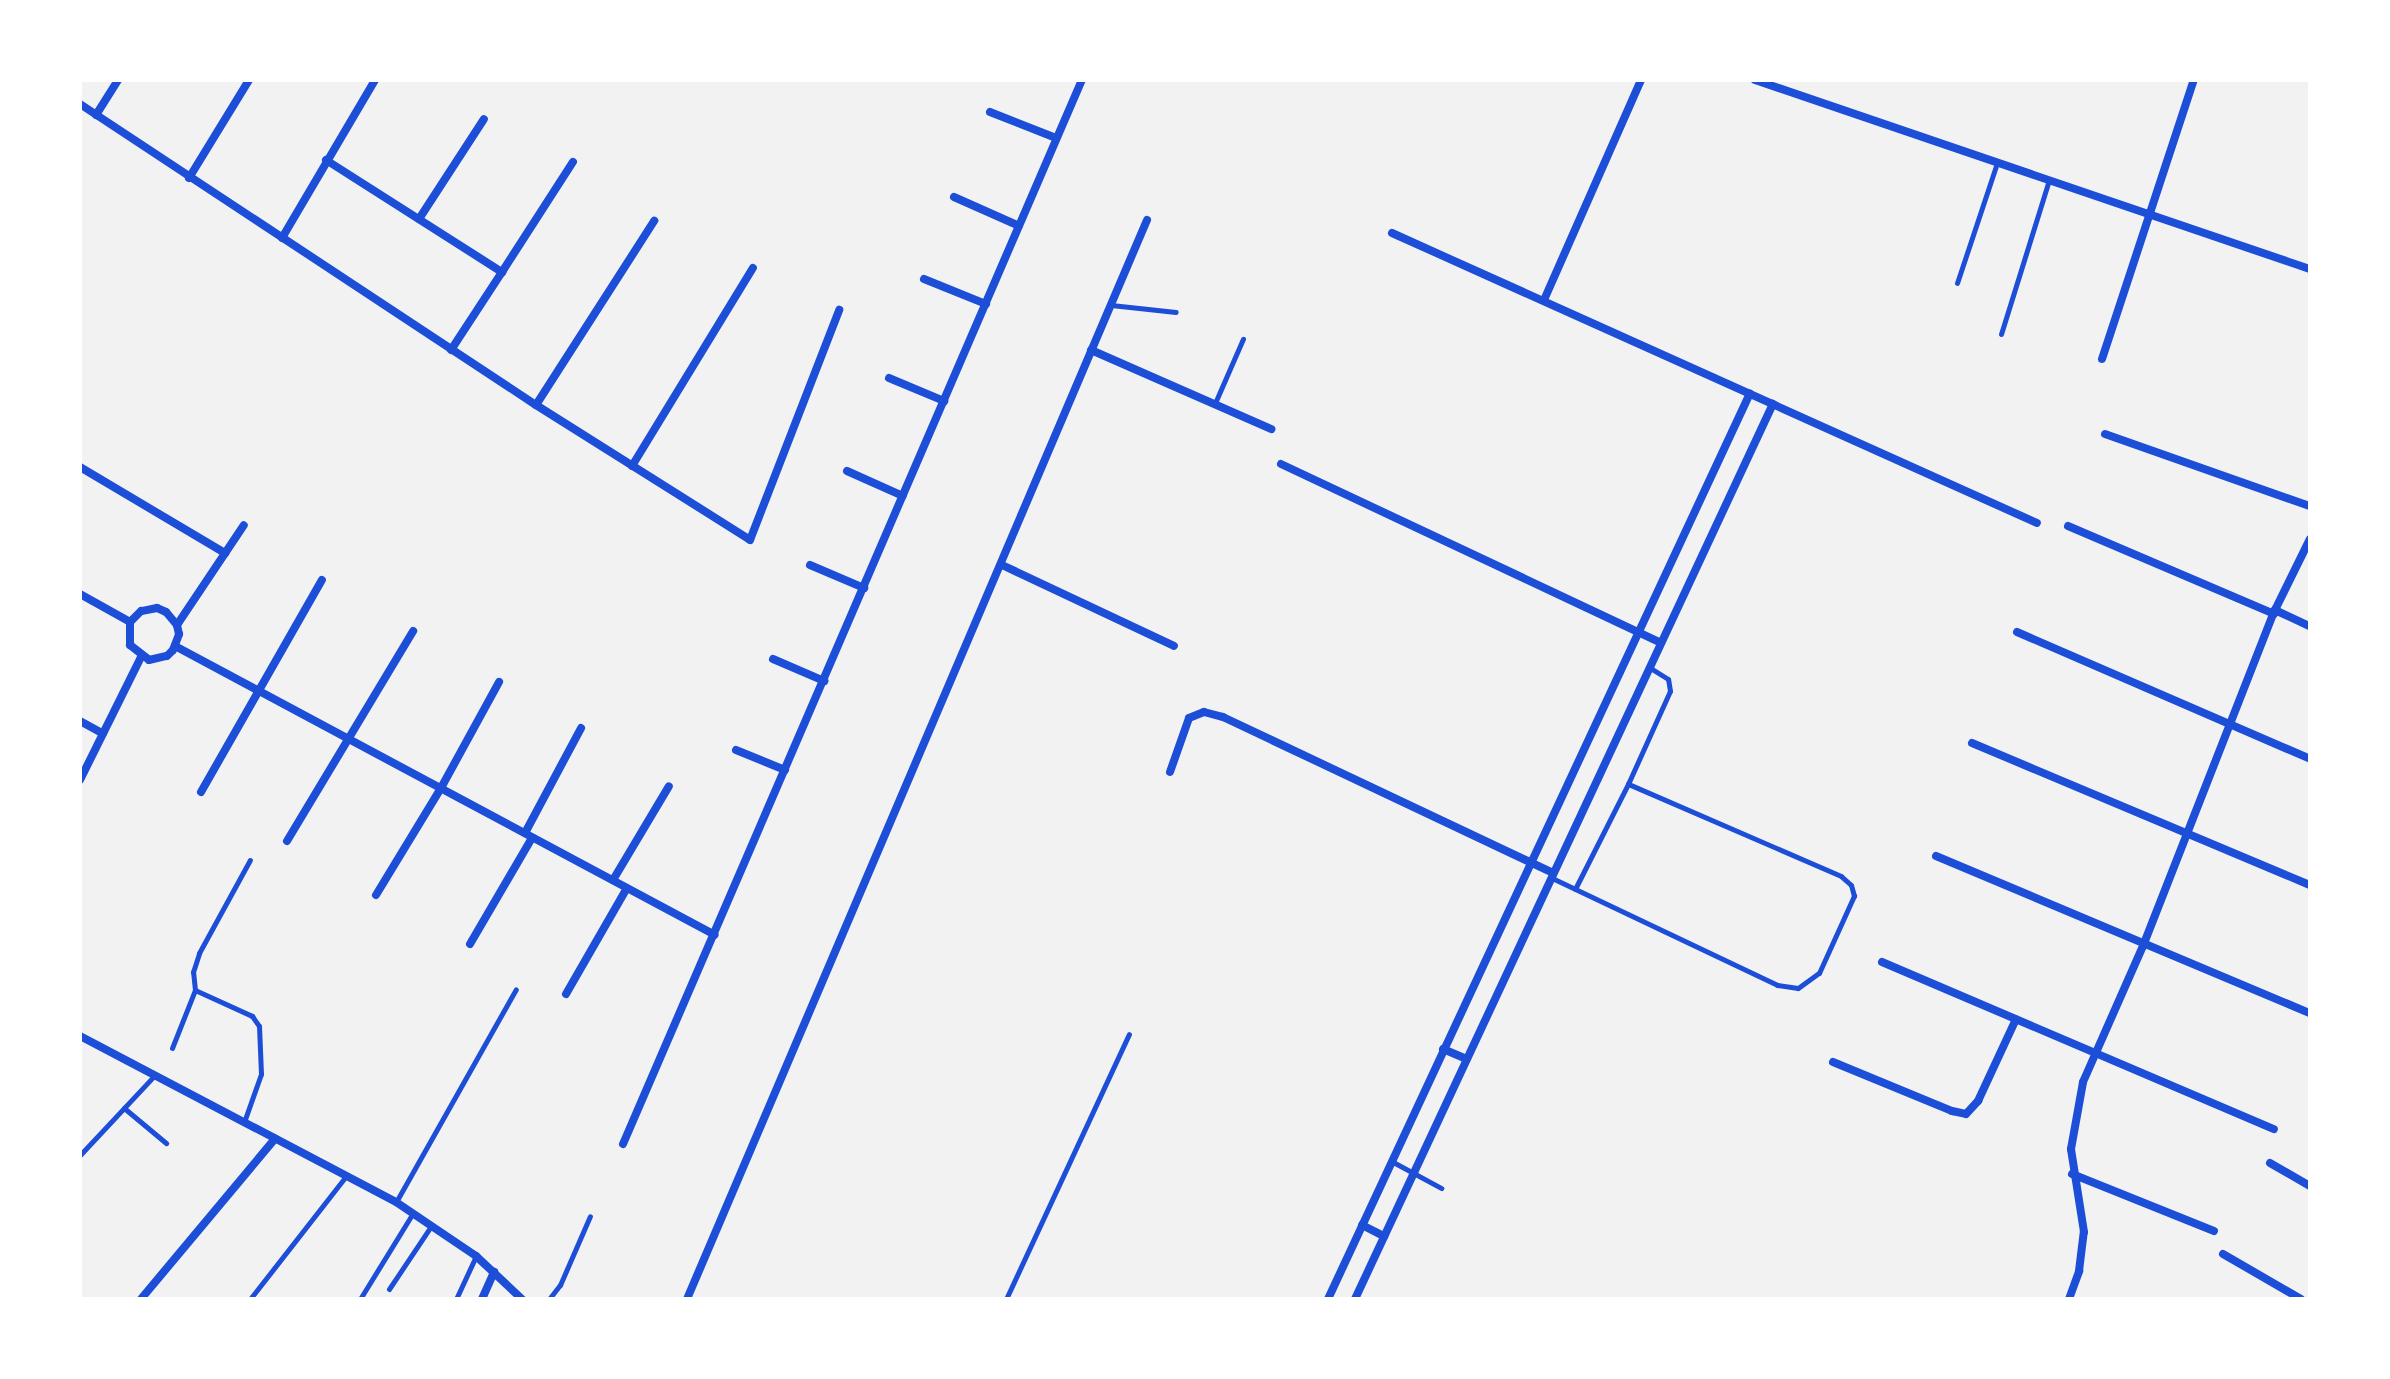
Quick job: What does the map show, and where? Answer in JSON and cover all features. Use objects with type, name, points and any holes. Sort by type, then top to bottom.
[{"type":"street","points":[[96,115],[118,80]]},
{"type":"street","points":[[189,178],[249,80]]},
{"type":"street","points":[[282,238],[375,80]]},
{"type":"street","points":[[623,1144],[1082,80]]},
{"type":"street","points":[[1544,300],[1641,80]]},
{"type":"street","points":[[1755,80],[2310,269]]},
{"type":"street","points":[[2102,359],[2194,80]]},
{"type":"street","points":[[80,104],[451,350],[750,540],[839,310]]},
{"type":"street","points":[[990,112],[1056,138]]},
{"type":"street","points":[[419,219],[484,119]]},
{"type":"street","points":[[326,160],[502,272]]},
{"type":"street","points":[[451,350],[573,162]]},
{"type":"street","points":[[954,197],[1019,226]]},
{"type":"street","points":[[687,1299],[1147,220]]},
{"type":"street","points":[[536,405],[654,221]]},
{"type":"street","points":[[1392,233],[2037,523]]},
{"type":"street","points":[[632,466],[753,268]]},
{"type":"street","points":[[924,279],[986,304]]},
{"type":"street","points":[[1091,350],[1271,429]]},
{"type":"street","points":[[889,378],[944,401]]},
{"type":"street","points":[[1328,1299],[1750,393]]},
{"type":"street","points":[[1355,1299],[1773,404]]},
{"type":"street","points":[[2105,434],[2310,506]]},
{"type":"street","points":[[1281,464],[1661,643]]},
{"type":"street","points":[[80,467],[225,553]]},
{"type":"street","points":[[847,471],[903,496]]},
{"type":"street","points":[[177,625],[166,612],[157,608],[141,611],[130,622],[127,638],[141,657],[158,659],[175,646],[177,625],[244,525]]},
{"type":"street","points":[[2068,526],[2310,626]]},
{"type":"street","points":[[2069,1299],[2079,1271],[2084,1232],[2072,1174],[2071,1149],[2077,1104],[2275,612],[2310,539]]},
{"type":"street","points":[[810,565],[864,588]]},
{"type":"street","points":[[1002,565],[1174,646]]},
{"type":"street","points":[[201,792],[322,580]]},
{"type":"street","points":[[80,594],[130,622]]},
{"type":"street","points":[[287,841],[413,631]]},
{"type":"street","points":[[2017,632],[2310,759]]},
{"type":"street","points":[[175,646],[715,935]]},
{"type":"street","points":[[80,780],[141,657]]},
{"type":"street","points":[[773,659],[824,681]]},
{"type":"street","points":[[376,895],[441,788],[499,682]]},
{"type":"street","points":[[1170,772],[1189,718],[1204,712],[1223,717],[1531,862],[1552,875]]},
{"type":"street","points":[[80,721],[103,734]]},
{"type":"street","points":[[470,944],[529,836],[581,728]]},
{"type":"street","points":[[1972,743],[2310,885]]},
{"type":"street","points":[[736,750],[785,770]]},
{"type":"street","points":[[613,880],[669,786]]},
{"type":"street","points":[[1936,856],[2143,946],[2310,1013]]},
{"type":"street","points":[[566,994],[627,888]]},
{"type":"street","points":[[1882,962],[2274,1129]]},
{"type":"street","points":[[1833,1062],[1966,1114],[1978,1101],[2016,1019]]},
{"type":"street","points":[[80,1036],[396,1202],[476,1256],[522,1299]]},
{"type":"street","points":[[1443,1049],[1466,1059]]},
{"type":"street","points":[[141,1299],[275,1139]]},
{"type":"street","points":[[2270,1163],[2310,1186]]},
{"type":"street","points":[[2072,1174],[2214,1231]]},
{"type":"street","points":[[1362,1225],[1384,1236]]},
{"type":"street","points":[[2223,1254],[2301,1299]]},
{"type":"street","points":[[482,1299],[494,1272]]},
{"type":"lane","points":[[1957,283],[1997,162]]},
{"type":"lane","points":[[2001,334],[2049,179]]},
{"type":"lane","points":[[1110,305],[1176,312]]},
{"type":"lane","points":[[1215,404],[1243,339]]},
{"type":"lane","points":[[1575,889],[1670,691],[1668,679],[1649,667]]},
{"type":"lane","points":[[1552,875],[1575,889],[1777,985],[1798,988],[1819,973],[1854,896],[1851,885],[1841,876],[1628,784]]},
{"type":"lane","points":[[172,1048],[195,990],[193,972],[199,953],[250,860]]},
{"type":"lane","points":[[396,1202],[516,989]]},
{"type":"lane","points":[[195,990],[240,1008],[259,1026],[261,1074],[244,1123]]},
{"type":"lane","points":[[1006,1299],[1129,1034]]},
{"type":"lane","points":[[80,1155],[153,1077]]},
{"type":"lane","points":[[124,1108],[166,1143]]},
{"type":"lane","points":[[1391,1161],[1441,1188]]},
{"type":"lane","points":[[250,1299],[346,1175]]},
{"type":"lane","points":[[360,1299],[413,1213]]},
{"type":"lane","points":[[549,1299],[560,1285],[590,1216]]},
{"type":"lane","points":[[389,1289],[431,1225]]},
{"type":"lane","points":[[456,1299],[476,1256]]}]
